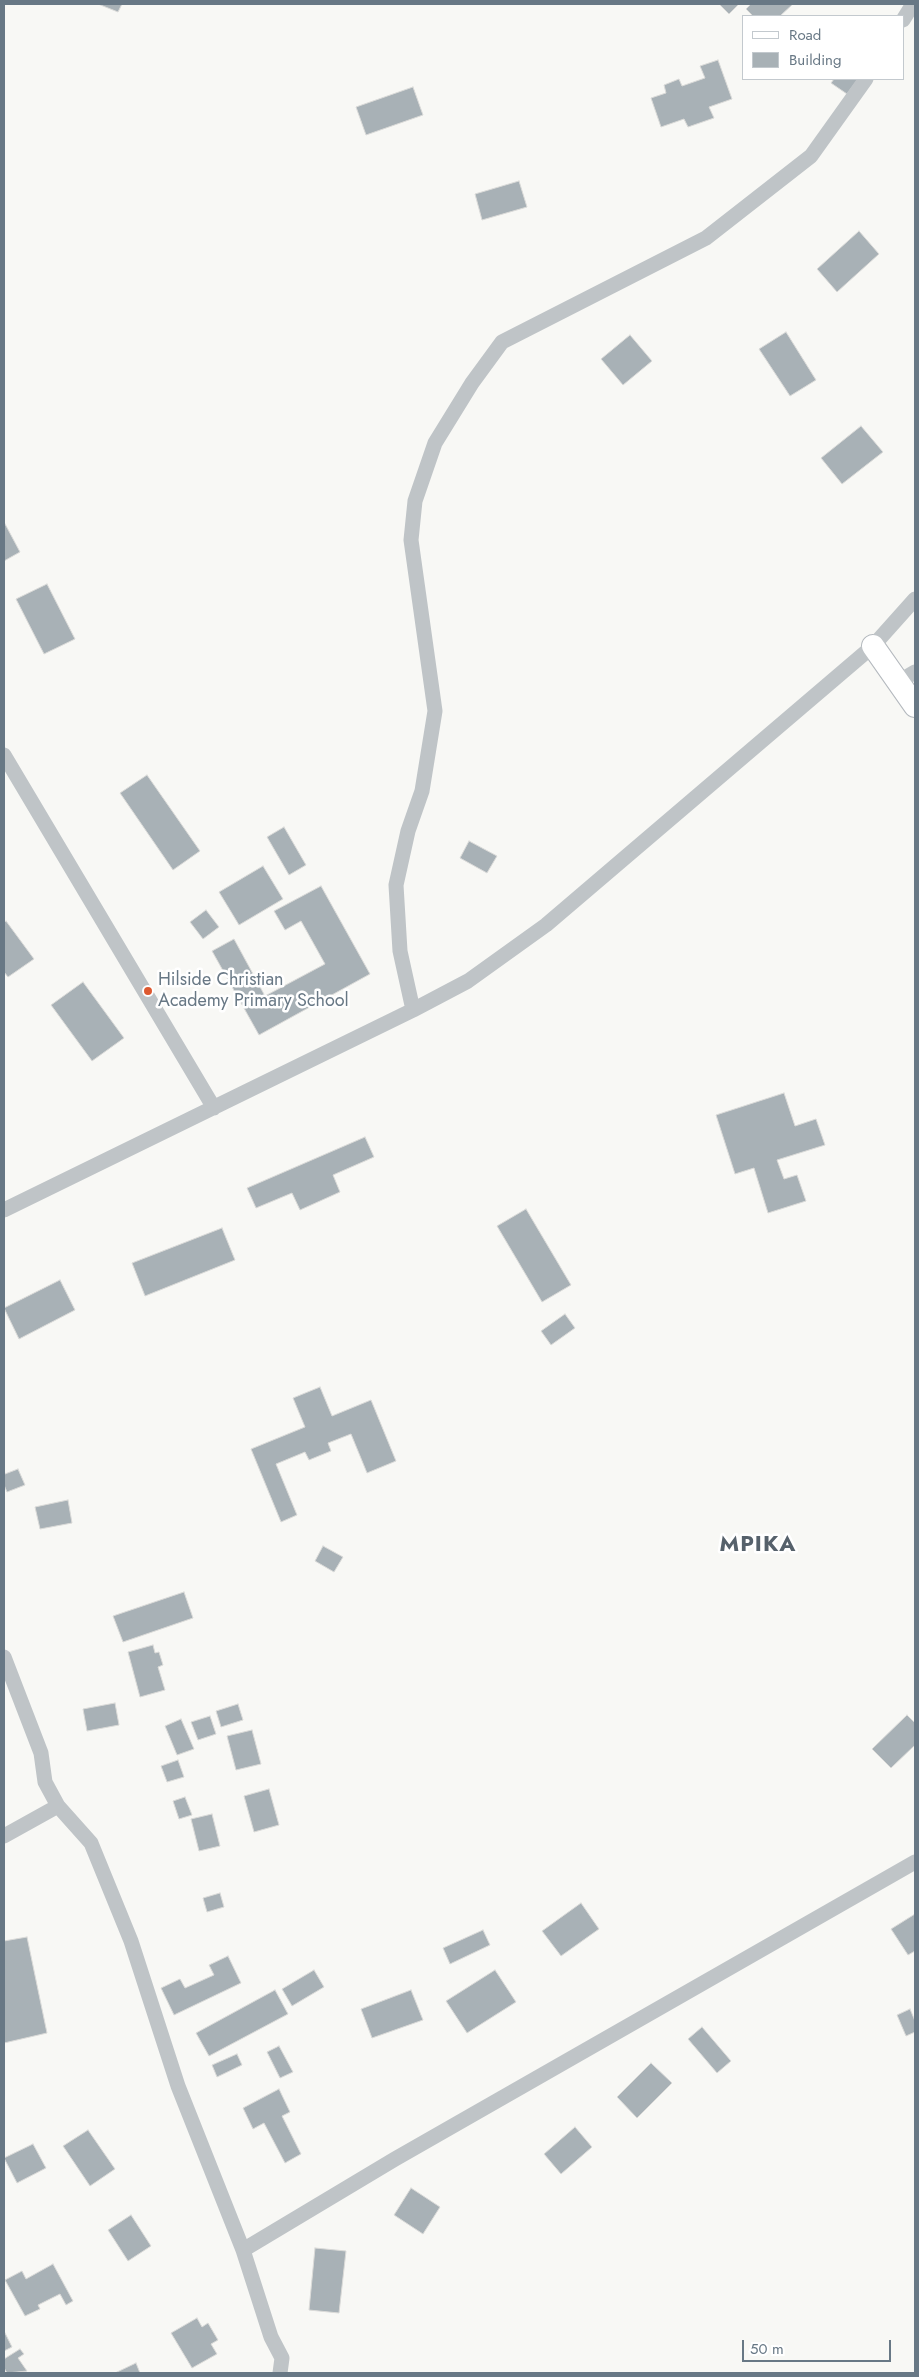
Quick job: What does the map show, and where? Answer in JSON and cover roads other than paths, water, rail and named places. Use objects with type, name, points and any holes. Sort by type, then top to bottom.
[{"type":"main road","points":[[873,646],[907,677],[915,706]]},
{"type":"street","points":[[904,18],[913,4]]},
{"type":"street","points":[[413,1010],[400,951],[396,885],[408,831],[422,791],[435,711],[411,540],[415,501],[435,443],[472,383],[502,342],[706,238],[811,156],[865,80]]},
{"type":"street","points":[[4,1210],[413,1010],[468,981],[546,925],[873,646],[915,598]]},
{"type":"street","points":[[4,755],[214,1108]]},
{"type":"street","points":[[4,1658],[41,1753],[45,1782],[58,1806],[91,1843],[132,1940],[178,2086],[243,2250],[271,2336],[282,2358],[280,2373]]},
{"type":"street","points":[[4,1836],[58,1806]]},
{"type":"street","points":[[243,2250],[395,2159],[915,1862]]},
{"type":"place","name":"Hilside Christian Academy Primary School","points":[[148,991]]},
{"type":"district","name":"MPIKA","points":[[758,1546]]}]
